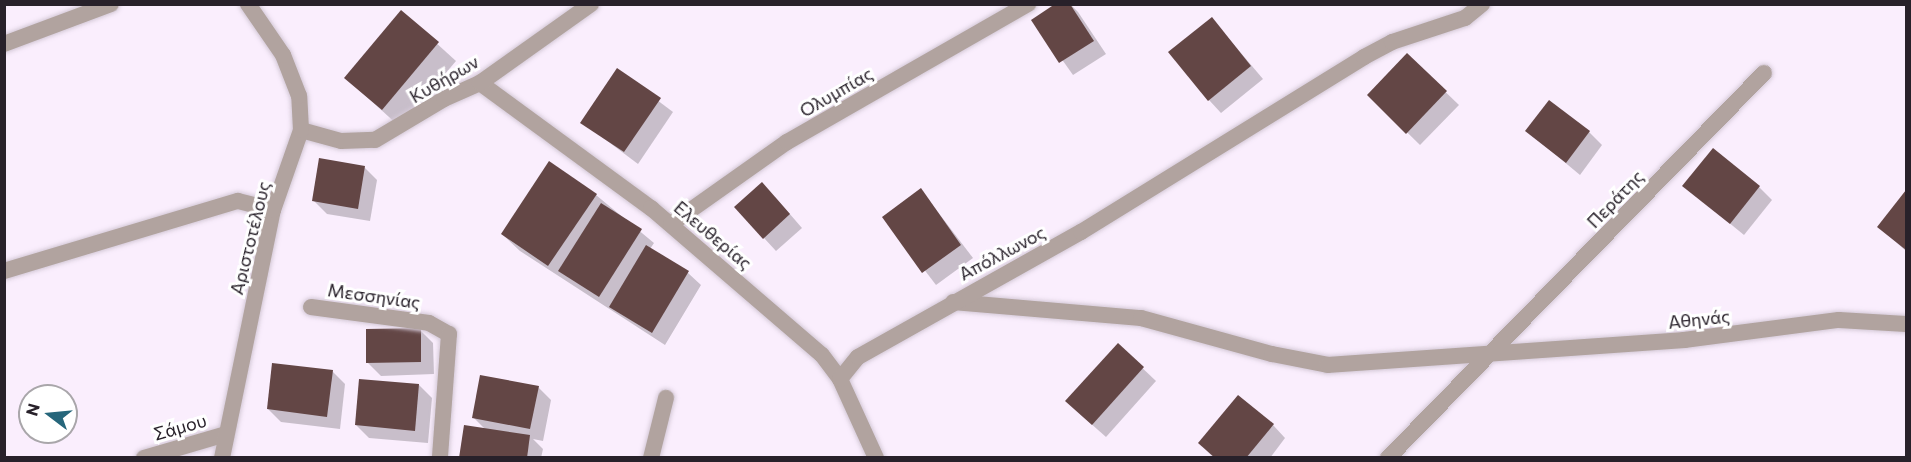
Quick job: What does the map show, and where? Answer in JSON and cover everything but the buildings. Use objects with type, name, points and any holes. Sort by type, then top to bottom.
[{"type":"street","points":[[4,44],[111,4]]},
{"type":"street","name":"Αριστοτέλους","points":[[222,458],[273,210],[301,130],[299,96],[284,55],[248,4]]},
{"type":"street","name":"Κυθήρων","points":[[301,130],[341,141],[375,140],[444,99],[480,83],[591,4]]},
{"type":"street","name":"Ολυμπίας","points":[[671,224],[787,142],[1028,4]]},
{"type":"street","name":"Απόλλωνος","points":[[953,302],[1081,232],[1364,57],[1392,42],[1465,18],[1482,4]]},
{"type":"street","name":"Περάτης","points":[[1388,458],[1494,353],[1764,73]]},
{"type":"street","name":"Ελευθερίας","points":[[480,83],[671,224],[822,355],[840,379],[876,458]]},
{"type":"street","points":[[4,272],[238,201],[273,210]]},
{"type":"street","points":[[840,379],[858,357],[953,302]]},
{"type":"street","name":"Απόλλωνος","points":[[953,302],[1141,318],[1272,354],[1328,364],[1402,363],[1494,353]]},
{"type":"street","name":"Μεσσηνίας","points":[[311,307],[429,323],[449,334],[440,458]]},
{"type":"street","name":"Αθηνάς","points":[[1494,353],[1684,340],[1839,320],[1906,324]]},
{"type":"street","points":[[651,458],[666,398]]},
{"type":"street","name":"Σάμου","points":[[144,458],[226,434]]}]
